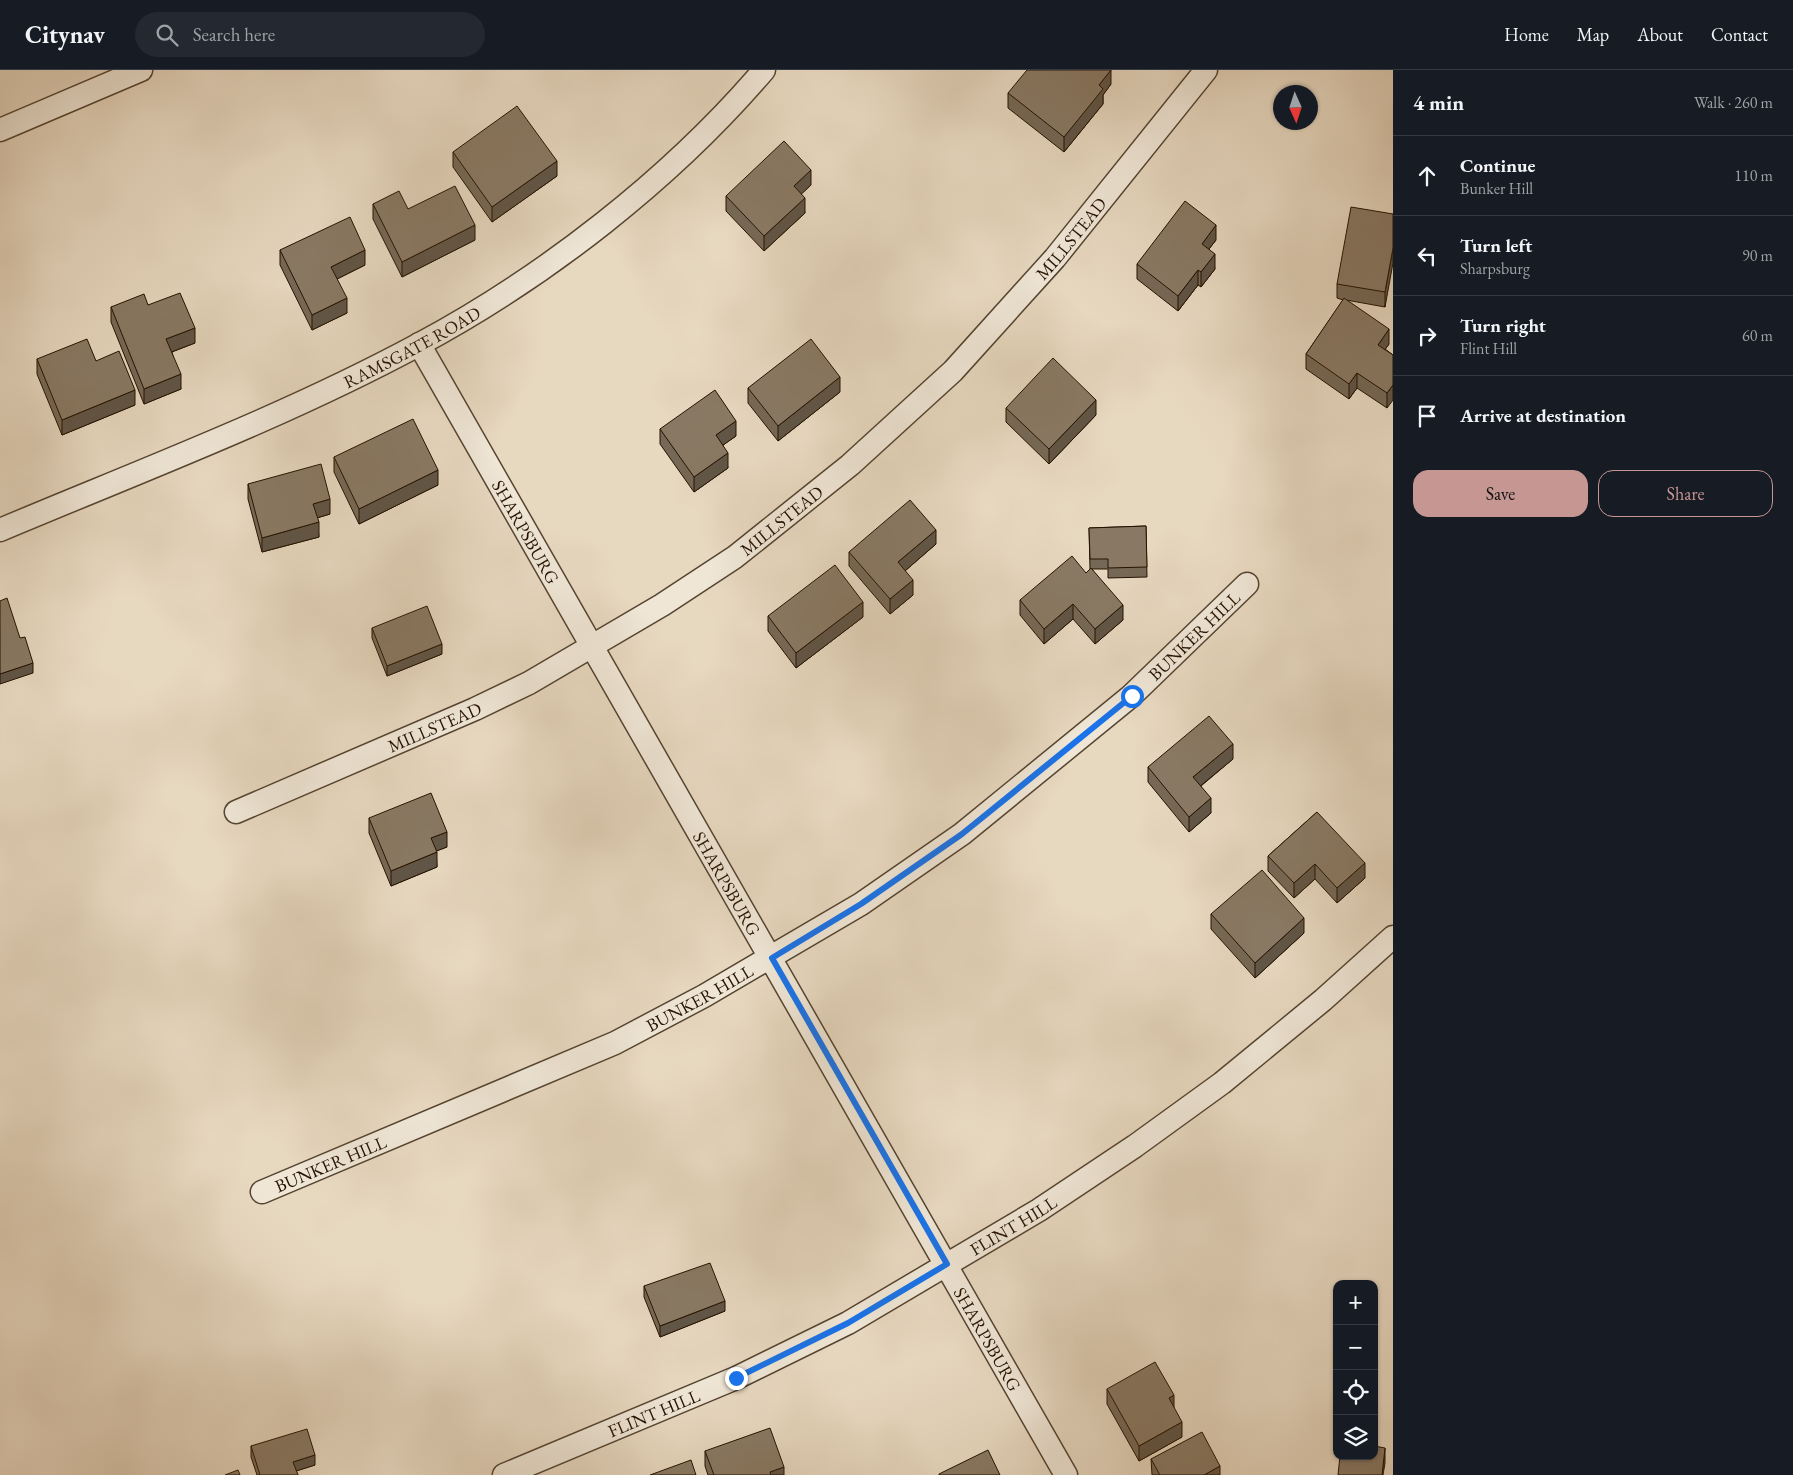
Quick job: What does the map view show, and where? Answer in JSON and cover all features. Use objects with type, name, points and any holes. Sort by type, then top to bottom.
[{"type":"street","points":[[0,130],[141,70]]},
{"type":"street","name":"RAMSGATE ROAD","points":[[0,530],[285,410],[419,344],[520,284],[642,192],[743,95],[764,70]]},
{"type":"street","name":"MILLSTEAD","points":[[236,812],[475,709],[529,683],[662,605],[735,557],[850,465],[952,371],[1055,258],[1206,70]]},
{"type":"street","name":"SHARPSBURG","points":[[419,344],[772,958],[1066,1475]]},
{"type":"street","name":"BUNKER HILL","points":[[262,1192],[615,1043],[772,958],[861,904],[962,834],[1132,696],[1247,584]]},
{"type":"street","name":"FLINT HILL","points":[[504,1475],[736,1378],[848,1323],[1039,1210],[1135,1146],[1222,1084],[1323,1000],[1393,937]]},
{"type":"building","points":[[1027,70],[1111,70],[1099,85],[1103,89],[1064,137],[1008,93]]},
{"type":"building","points":[[517,106],[557,161],[492,207],[453,152]]},
{"type":"building","points":[[784,141],[811,170],[794,186],[805,198],[764,236],[726,196]]},
{"type":"building","points":[[455,186],[475,225],[402,262],[373,204],[399,191],[408,209]]},
{"type":"building","points":[[1185,201],[1216,225],[1202,244],[1215,254],[1201,272],[1198,270],[1178,296],[1137,264]]},
{"type":"building","points":[[1351,207],[1393,214],[1393,248],[1385,292],[1337,284]]},
{"type":"building","points":[[350,217],[365,250],[331,267],[347,298],[312,315],[280,250]]},
{"type":"building","points":[[180,293],[195,328],[166,339],[181,374],[144,389],[111,307],[144,294],[148,305]]},
{"type":"building","points":[[1344,298],[1389,329],[1378,345],[1393,355],[1393,385],[1387,393],[1357,373],[1349,384],[1306,354]]},
{"type":"building","points":[[87,339],[96,361],[119,351],[135,390],[62,420],[37,359]]},
{"type":"building","points":[[811,339],[840,377],[778,426],[748,388]]},
{"type":"building","points":[[1053,358],[1096,400],[1049,449],[1006,408]]},
{"type":"building","points":[[715,390],[736,421],[716,435],[728,453],[694,477],[660,429]]},
{"type":"building","points":[[413,419],[438,470],[359,509],[334,457]]},
{"type":"building","points":[[321,464],[330,499],[313,504],[319,522],[262,538],[248,484]]},
{"type":"building","points":[[910,500],[936,530],[898,562],[913,580],[890,599],[849,552]]},
{"type":"building","points":[[1146,526],[1147,567],[1108,568],[1108,559],[1090,559],[1089,528]]},
{"type":"building","points":[[1072,556],[1086,573],[1091,568],[1123,605],[1095,629],[1073,604],[1044,629],[1020,600]]},
{"type":"building","points":[[835,565],[863,602],[796,653],[768,616]]},
{"type":"building","points":[[7,598],[20,638],[25,637],[33,663],[0,674],[0,601]]},
{"type":"building","points":[[427,606],[442,644],[387,666],[372,628]]},
{"type":"building","points":[[1209,716],[1233,744],[1193,777],[1211,798],[1189,817],[1148,767]]},
{"type":"building","points":[[431,793],[447,832],[431,838],[437,852],[391,871],[369,818]]},
{"type":"building","points":[[1317,812],[1365,863],[1337,888],[1315,864],[1294,883],[1268,856]]},
{"type":"building","points":[[1262,870],[1304,918],[1255,963],[1211,914]]},
{"type":"building","points":[[710,1263],[725,1301],[660,1326],[644,1286]]},
{"type":"building","points":[[1155,1362],[1174,1395],[1169,1398],[1182,1422],[1139,1446],[1107,1389]]},
{"type":"building","points":[[770,1428],[784,1467],[770,1472],[771,1475],[714,1475],[705,1451]]},
{"type":"building","points":[[307,1429],[315,1455],[293,1462],[298,1475],[260,1475],[251,1446]]},
{"type":"building","points":[[1202,1432],[1220,1466],[1204,1475],[1160,1475],[1151,1459]]},
{"type":"building","points":[[1378,1447],[1385,1448],[1382,1475],[1338,1475],[1340,1460],[1378,1460]]},
{"type":"building","points":[[988,1450],[1000,1475],[939,1475],[939,1474]]},
{"type":"building","points":[[691,1460],[696,1475],[650,1475]]},
{"type":"building","points":[[238,1470],[240,1475],[225,1475]]},
{"type":"route","points":[[736,1378],[848,1323],[947,1264],[772,958],[861,904],[962,834],[1132,696]]}]
